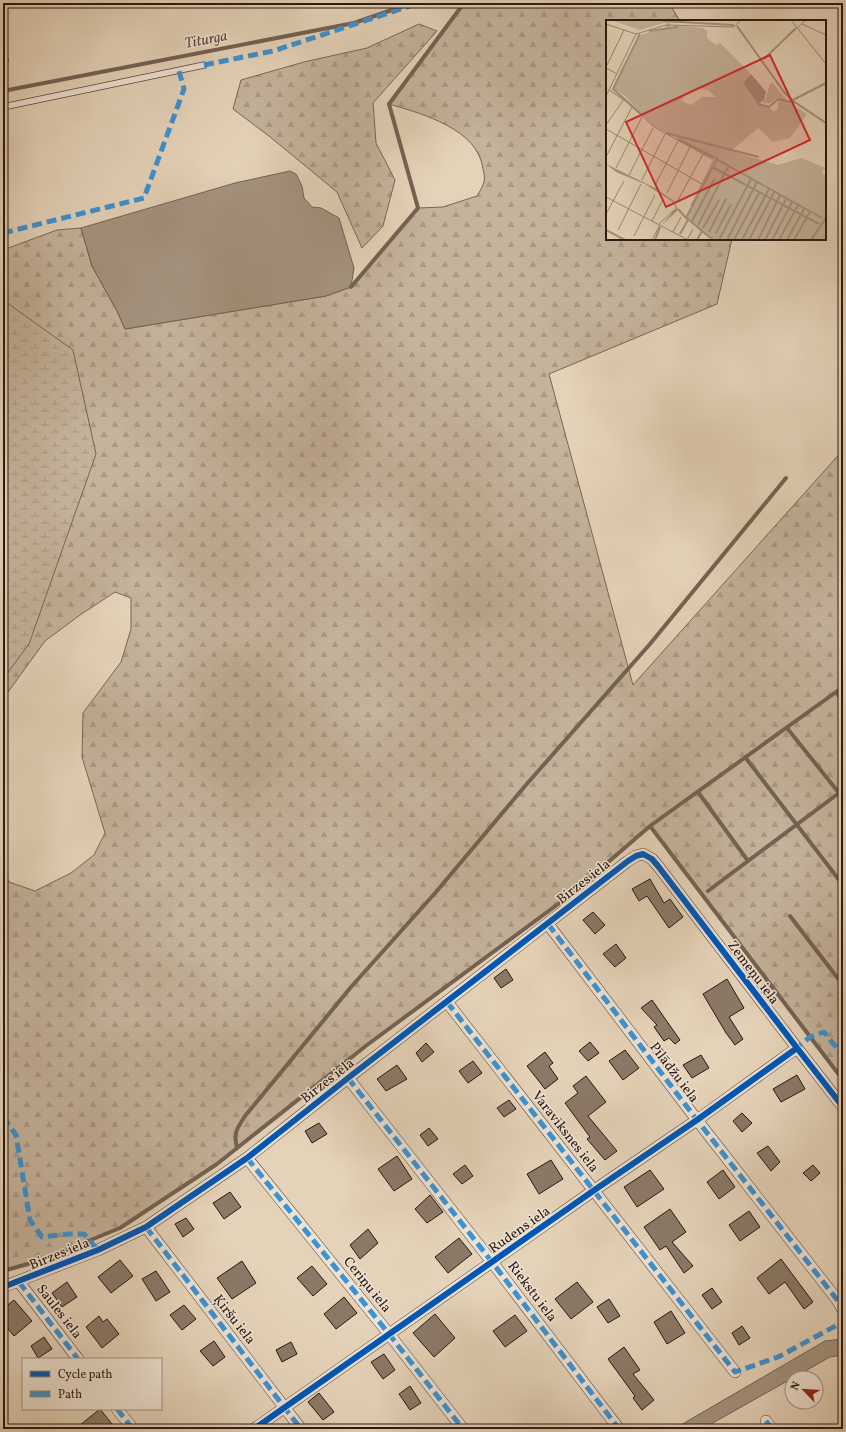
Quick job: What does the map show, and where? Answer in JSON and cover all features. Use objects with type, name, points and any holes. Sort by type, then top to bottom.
[{"type":"street","name":"Birzes iela","points":[[3,1287],[98,1250],[146,1228],[247,1158],[628,860],[643,854]]},
{"type":"street","name":"Zemeņu iela","points":[[643,854],[652,859],[658,866],[843,1107]]},
{"type":"street","name":"Pīlādžu iela","points":[[548,924],[697,1120],[838,1301],[843,1310]]},
{"type":"street","name":"Varavīksnes iela","points":[[447,1002],[593,1191],[736,1372]]},
{"type":"street","name":"Rudens iela","points":[[254,1429],[593,1191],[697,1120],[797,1048]]},
{"type":"street","name":"Riekstu iela","points":[[348,1078],[492,1262],[619,1429]]},
{"type":"street","name":"Ceriņu iela","points":[[247,1158],[389,1334],[463,1429]]},
{"type":"street","name":"Ķiršu iela","points":[[146,1228],[302,1429]]},
{"type":"street","name":"Saules iela","points":[[19,1282],[77,1358]]},
{"type":"street","points":[[118,1410],[133,1429]]},
{"type":"lane","points":[[3,107],[204,65]]},
{"type":"green space","points":[[464,3],[669,3],[679,20],[606,20],[606,240],[732,240],[717,304],[549,374],[633,685],[843,450],[843,1080],[650,827],[569,896],[367,1045],[217,1164],[120,1228],[42,1260],[3,1271],[3,870],[9,882],[35,891],[71,873],[94,855],[105,833],[82,757],[83,713],[121,662],[131,629],[131,598],[115,592],[80,615],[45,641],[3,699],[3,250],[57,230],[81,228],[92,266],[117,311],[125,329],[326,296],[351,287],[418,208],[443,207],[477,196],[483,185],[484,176],[479,155],[471,143],[460,133],[432,118],[389,104]]},
{"type":"green space","points":[[419,24],[437,31],[373,103],[376,143],[395,180],[383,226],[362,248],[337,192],[269,136],[233,109],[241,80],[304,62],[367,48]]},
{"type":"green space","points":[[3,300],[73,350],[96,454],[29,644],[3,679]]},
{"type":"shaded area","points":[[290,171],[296,174],[302,186],[304,198],[312,207],[321,208],[339,218],[354,268],[351,287],[326,296],[125,329],[117,311],[92,266],[81,228],[235,183]]},
{"type":"shaded area","points":[[843,1339],[843,1355],[830,1357],[807,1370],[784,1370],[784,1383],[702,1429],[674,1429],[825,1341]]},
{"type":"building","points":[[650,879],[664,903],[670,899],[683,917],[669,928],[647,896],[639,901],[632,889]]},
{"type":"building","points":[[593,912],[605,925],[595,934],[583,920]]},
{"type":"building","points":[[616,944],[626,958],[615,967],[603,954]]},
{"type":"building","points":[[506,969],[513,980],[501,988],[494,978]]},
{"type":"building","points":[[727,979],[744,1008],[729,1017],[743,1039],[735,1045],[726,1033],[703,994]]},
{"type":"building","points":[[652,1000],[680,1040],[675,1044],[669,1038],[664,1041],[654,1027],[657,1025],[641,1008]]},
{"type":"building","points":[[590,1042],[599,1053],[588,1061],[579,1051]]},
{"type":"building","points":[[426,1043],[434,1052],[422,1062],[416,1053]]},
{"type":"building","points":[[625,1050],[639,1068],[623,1080],[609,1061]]},
{"type":"building","points":[[545,1052],[553,1063],[549,1066],[558,1079],[545,1089],[527,1066]]},
{"type":"building","points":[[701,1055],[709,1068],[692,1078],[683,1065]]},
{"type":"building","points":[[473,1061],[482,1073],[468,1083],[459,1071]]},
{"type":"building","points":[[397,1065],[407,1079],[386,1091],[377,1079]]},
{"type":"building","points":[[797,1075],[805,1089],[781,1102],[773,1089]]},
{"type":"building","points":[[586,1076],[606,1102],[588,1116],[617,1151],[605,1160],[587,1139],[590,1137],[565,1103],[578,1093],[573,1086]]},
{"type":"building","points":[[509,1100],[516,1109],[504,1117],[497,1108]]},
{"type":"building","points":[[742,1113],[752,1123],[742,1132],[733,1121]]},
{"type":"building","points":[[319,1123],[327,1134],[312,1143],[305,1131]]},
{"type":"building","points":[[429,1128],[438,1139],[428,1146],[420,1135]]},
{"type":"building","points":[[768,1146],[780,1162],[771,1171],[757,1153]]},
{"type":"building","points":[[397,1156],[412,1179],[394,1191],[378,1169]]},
{"type":"building","points":[[551,1160],[563,1179],[539,1194],[527,1174]]},
{"type":"building","points":[[465,1165],[473,1176],[462,1184],[453,1174]]},
{"type":"building","points":[[813,1165],[820,1173],[811,1181],[803,1173]]},
{"type":"building","points":[[650,1170],[664,1189],[637,1207],[624,1187]]},
{"type":"building","points":[[723,1170],[735,1187],[719,1199],[707,1182]]},
{"type":"building","points":[[230,1192],[241,1207],[224,1219],[213,1203]]},
{"type":"building","points":[[430,1195],[443,1212],[427,1223],[415,1209]]},
{"type":"building","points":[[670,1209],[686,1232],[672,1242],[693,1266],[684,1273],[666,1246],[660,1250],[644,1227]]},
{"type":"building","points":[[749,1211],[760,1227],[740,1241],[729,1225]]},
{"type":"building","points":[[186,1218],[194,1229],[183,1237],[175,1224]]},
{"type":"building","points":[[368,1229],[378,1243],[360,1259],[350,1245]]},
{"type":"building","points":[[459,1238],[472,1254],[448,1273],[435,1257]]},
{"type":"building","points":[[781,1259],[813,1302],[804,1309],[785,1282],[769,1294],[757,1278]]},
{"type":"building","points":[[120,1260],[133,1276],[111,1293],[98,1277]]},
{"type":"building","points":[[242,1261],[256,1283],[232,1299],[217,1278]]},
{"type":"building","points":[[312,1266],[327,1284],[313,1296],[297,1278]]},
{"type":"building","points":[[156,1271],[170,1292],[156,1301],[142,1279]]},
{"type":"building","points":[[67,1282],[77,1297],[62,1307],[52,1293]]},
{"type":"building","points":[[577,1282],[593,1302],[571,1319],[555,1299]]},
{"type":"building","points":[[712,1288],[722,1302],[712,1309],[702,1295]]},
{"type":"building","points":[[344,1297],[357,1313],[336,1329],[324,1314]]},
{"type":"building","points":[[609,1299],[620,1316],[608,1323],[597,1307]]},
{"type":"building","points":[[14,1300],[32,1321],[14,1336],[3,1323],[3,1309]]},
{"type":"building","points":[[184,1305],[196,1319],[182,1330],[170,1315]]},
{"type":"building","points":[[671,1311],[685,1333],[667,1344],[654,1322]]},
{"type":"building","points":[[435,1314],[455,1338],[434,1357],[413,1333]]},
{"type":"building","points":[[515,1315],[527,1331],[505,1347],[493,1331]]},
{"type":"building","points":[[99,1316],[103,1322],[107,1319],[119,1334],[102,1348],[86,1327]]},
{"type":"building","points":[[742,1326],[750,1338],[739,1345],[732,1333]]},
{"type":"building","points":[[44,1337],[52,1349],[38,1358],[31,1346]]},
{"type":"building","points":[[214,1341],[225,1357],[213,1366],[200,1351]]},
{"type":"building","points":[[291,1342],[297,1354],[282,1362],[276,1350]]},
{"type":"building","points":[[624,1347],[640,1370],[633,1374],[654,1400],[642,1410],[633,1398],[635,1396],[608,1359]]},
{"type":"building","points":[[384,1354],[395,1370],[383,1379],[371,1362]]},
{"type":"building","points":[[410,1386],[421,1403],[410,1410],[399,1394]]},
{"type":"building","points":[[319,1393],[334,1412],[323,1420],[308,1402]]},
{"type":"building","points":[[99,1410],[101,1410],[116,1429],[75,1429]]},
{"type":"waterway","name":"Titurga","points":[[3,91],[354,23],[412,3]]},
{"type":"waterway","points":[[351,287],[418,208],[389,104],[464,3]]},
{"type":"waterway","points":[[3,48],[7,61]]},
{"type":"waterway","points":[[237,1148],[235,1138],[236,1131],[245,1116],[351,987],[436,892],[525,786],[650,644],[786,478]]},
{"type":"waterway","points":[[650,826],[843,687]]},
{"type":"waterway","points":[[836,692],[843,701]]},
{"type":"waterway","points":[[787,728],[839,793]]},
{"type":"waterway","points":[[745,757],[843,885]]},
{"type":"waterway","points":[[708,891],[843,790]]},
{"type":"waterway","points":[[698,792],[748,861]]},
{"type":"waterway","points":[[3,1271],[42,1260],[120,1228],[217,1164],[367,1045],[569,896],[650,826],[843,1080]]},
{"type":"waterway","points":[[790,916],[843,985]]},
{"type":"marked path","points":[[204,65],[273,51],[419,3]]},
{"type":"marked path","points":[[3,233],[144,198],[184,89],[179,71]]},
{"type":"marked path","points":[[548,924],[697,1120],[838,1301],[843,1310]]},
{"type":"marked path","points":[[447,1002],[735,1372],[778,1357],[843,1322]]},
{"type":"marked path","points":[[794,1050],[810,1037],[824,1032],[843,1056]]},
{"type":"marked path","points":[[348,1078],[492,1262],[619,1429]]},
{"type":"marked path","points":[[3,1117],[16,1135],[30,1220],[42,1237],[84,1234],[98,1250]]},
{"type":"marked path","points":[[247,1158],[389,1334],[463,1429]]},
{"type":"marked path","points":[[146,1227],[301,1429]]},
{"type":"marked path","points":[[19,1282],[77,1358]]},
{"type":"marked path","points":[[118,1410],[133,1429]]},
{"type":"marked path","points":[[766,1421],[772,1429]]},
{"type":"cycle path","points":[[3,1287],[98,1250],[146,1227],[247,1158],[628,861],[643,854],[652,859],[658,866],[843,1107]]},
{"type":"cycle path","points":[[254,1429],[593,1191],[697,1120],[797,1048]]}]
